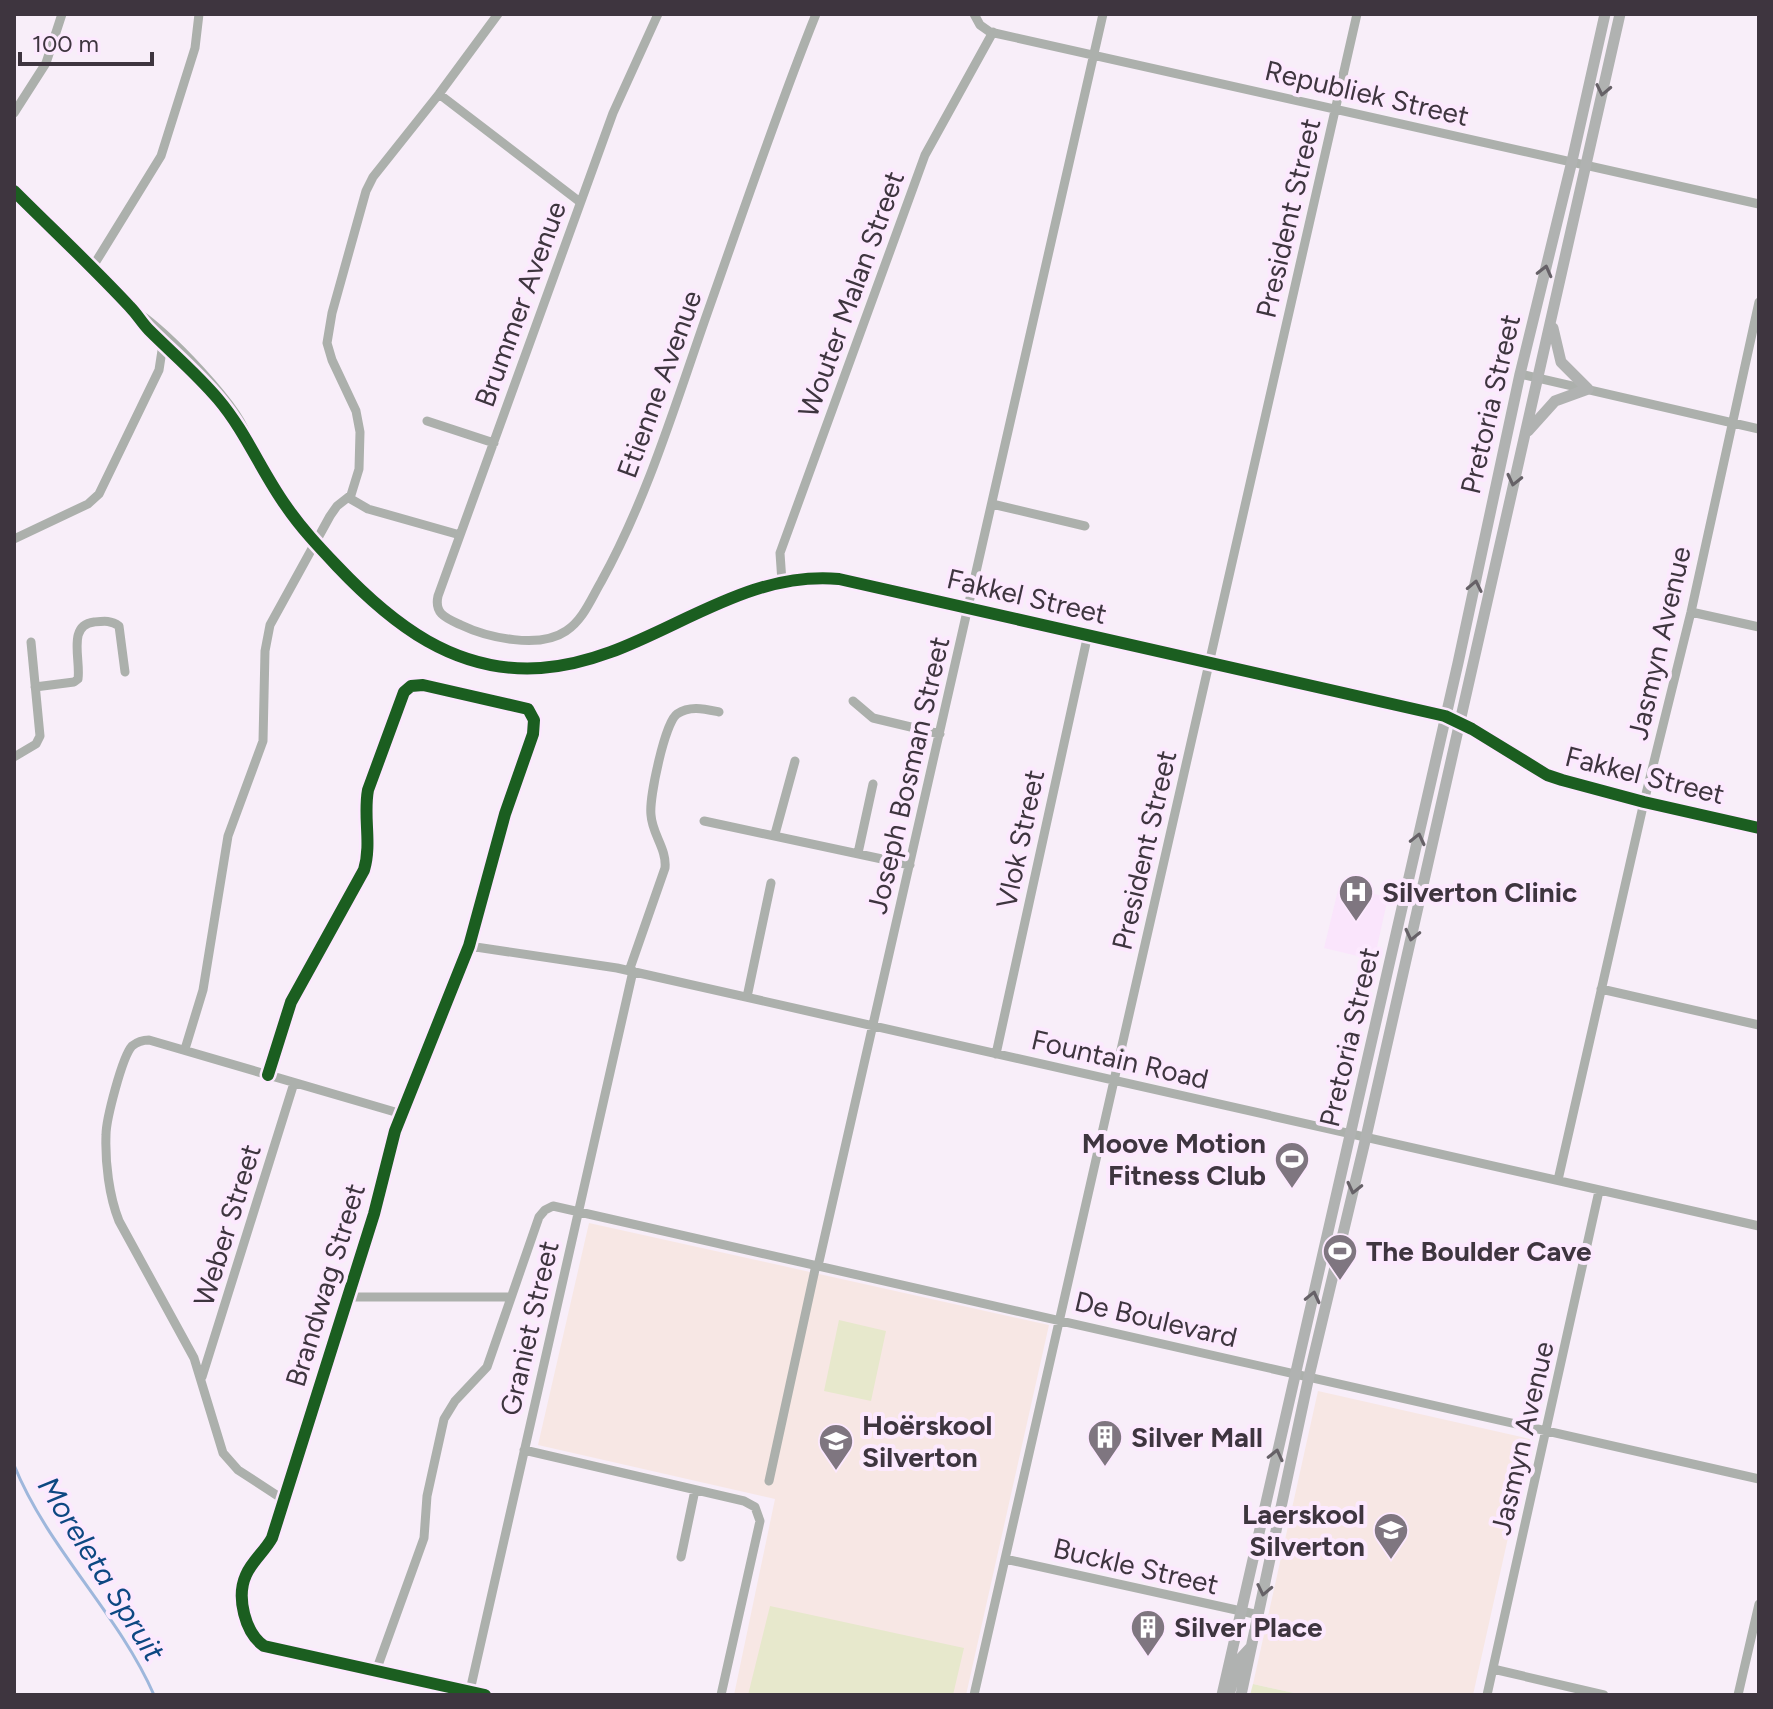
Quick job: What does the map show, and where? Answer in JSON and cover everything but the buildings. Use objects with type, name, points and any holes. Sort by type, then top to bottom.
[{"type":"main road","name":"Pretoria Street","points":[[1222,1695],[1520,374],[1605,14]]},
{"type":"main road","name":"Pretoria Street","points":[[1241,1695],[1309,1376],[1620,14]]},
{"type":"main road","points":[[1525,435],[1555,401],[1588,389],[1561,362],[1551,320]]},
{"type":"main road","points":[[1229,1695],[1239,1660],[1251,1646]]},
{"type":"street","points":[[14,113],[46,63],[62,14]]},
{"type":"street","points":[[92,268],[161,156],[195,48],[199,14]]},
{"type":"street","points":[[185,1049],[203,990],[228,836],[263,741],[265,651],[270,625],[334,509],[349,498],[359,473],[360,432],[356,411],[329,352],[327,337],[369,183],[498,14]]},
{"type":"street","name":"Brummer Avenue","points":[[440,613],[438,596],[580,202],[625,83],[658,14]]},
{"type":"street","name":"Etienne Avenue","points":[[440,613],[478,633],[503,638],[550,638],[565,632],[579,619],[616,555],[640,502],[816,14]]},
{"type":"street","points":[[974,14],[982,28],[993,32]]},
{"type":"street","name":"Joseph Bosman Street","points":[[769,1481],[1103,14]]},
{"type":"street","name":"President Street","points":[[974,1695],[1357,14]]},
{"type":"street","name":"Republiek Street","points":[[993,32],[1759,204]]},
{"type":"street","name":"Wouter Malan Street","points":[[782,582],[780,553],[921,165],[940,123],[993,32]]},
{"type":"street","points":[[439,94],[580,202]]},
{"type":"street","points":[[14,191],[218,400],[247,439]]},
{"type":"street","name":"Jasmyn Avenue","points":[[1558,1180],[1644,802],[1691,612],[1759,302]]},
{"type":"street","points":[[133,310],[152,323],[222,394],[244,425],[247,439]]},
{"type":"street","points":[[14,539],[95,498],[159,370],[163,344]]},
{"type":"street","points":[[159,370],[168,364],[181,362]]},
{"type":"street","points":[[1520,374],[1759,429]]},
{"type":"street","points":[[427,421],[494,443]]},
{"type":"street","name":"Fakkel Street","points":[[247,439],[284,504],[368,598],[412,634],[454,656],[511,668],[555,667],[591,659],[743,592],[782,582],[839,579],[1445,716],[1547,775],[1644,802],[1759,828]]},
{"type":"street","points":[[349,498],[368,509],[460,535]]},
{"type":"street","points":[[992,504],[1085,526]]},
{"type":"street","points":[[1691,612],[1759,627]]},
{"type":"street","points":[[35,687],[78,679],[78,631],[91,622],[110,621],[119,626],[125,672]]},
{"type":"street","name":"Vlok Street","points":[[996,1054],[1088,634]]},
{"type":"street","points":[[14,757],[39,740],[31,642]]},
{"type":"street","name":"Brandwag Street","points":[[268,1075],[291,1002],[363,874],[368,852],[365,804],[368,790],[404,692],[411,686],[423,685],[469,698],[528,709],[533,716],[533,734],[505,814],[469,946],[402,1114],[374,1214],[272,1538],[244,1579],[242,1597],[252,1634],[267,1647],[485,1695]]},
{"type":"street","points":[[853,701],[873,718],[940,734]]},
{"type":"street","name":"Graniet Street","points":[[470,1693],[631,971],[665,868],[664,852],[650,813],[671,721],[686,709],[719,712]]},
{"type":"street","points":[[775,834],[795,761]]},
{"type":"street","points":[[858,853],[873,784]]},
{"type":"street","points":[[704,821],[910,865]]},
{"type":"street","points":[[747,997],[771,883]]},
{"type":"street","name":"Fountain Road","points":[[469,946],[631,971],[1759,1226]]},
{"type":"street","points":[[1601,989],[1759,1025]]},
{"type":"street","points":[[284,1500],[238,1470],[227,1458],[189,1347],[119,1221],[114,1206],[106,1142],[112,1104],[132,1047],[139,1041],[149,1040],[402,1114]]},
{"type":"street","name":"Weber Street","points":[[202,1379],[294,1083]]},
{"type":"street","name":"Jasmyn Avenue","points":[[1487,1695],[1599,1191]]},
{"type":"street","name":"De Boulevard","points":[[511,1297],[539,1217],[545,1210],[556,1206],[1759,1479]]},
{"type":"street","points":[[347,1297],[511,1297],[487,1367],[455,1401],[444,1419],[427,1496],[424,1538],[376,1671]]},
{"type":"street","points":[[524,1450],[748,1502],[758,1511],[758,1533],[721,1695]]},
{"type":"street","points":[[681,1557],[695,1490]]},
{"type":"street","name":"Buckle Street","points":[[1005,1559],[1259,1615]]},
{"type":"street","points":[[1738,1695],[1759,1604]]},
{"type":"street","points":[[1493,1669],[1604,1695]]},
{"type":"shaded area","name":"Silverton Clinic","points":[[1339,886],[1388,897],[1376,951],[1368,949],[1366,958],[1324,948]]},
{"type":"shaded area","name":"Hoërskool Silverton","points":[[589,1223],[1049,1325],[966,1695],[734,1695],[775,1499],[538,1445]]},
{"type":"shaded area","name":"Laerskool Silverton","points":[[1318,1391],[1530,1439],[1473,1695],[1303,1695],[1253,1684]]},
{"type":"green space","points":[[839,1320],[886,1331],[871,1401],[824,1391]]},
{"type":"green space","points":[[770,1606],[964,1648],[953,1695],[748,1695]]},
{"type":"green space","points":[[1253,1684],[1303,1695],[1250,1695]]},
{"type":"waterway","name":"Moreleta Spruit","points":[[14,1465],[45,1525],[122,1636],[154,1695]]},
{"type":"cycle path","points":[[14,191],[102,277],[149,330],[218,399],[277,493],[310,537],[337,566],[403,625],[453,654],[510,668],[541,668],[580,662],[617,650],[724,601],[761,588],[799,580],[839,579],[1445,716],[1547,775],[1644,802],[1759,828]]},
{"type":"cycle path","points":[[268,1075],[291,1002],[364,870],[368,790],[404,692],[411,686],[423,685],[528,709],[534,720],[533,734],[505,814],[469,946],[395,1131],[374,1214],[272,1538],[249,1570],[242,1594],[247,1624],[264,1646],[485,1695]]},
{"type":"place","name":"Silverton Clinic","points":[[1356,923]]},
{"type":"place","name":"Moove Motion Fitness Club","points":[[1292,1190]]},
{"type":"place","name":"The Boulder Cave","points":[[1340,1282]]},
{"type":"place","name":"Silver Mall","points":[[1105,1468]]},
{"type":"place","name":"Hoërskool Silverton","points":[[836,1472]]},
{"type":"place","name":"Laerskool Silverton","points":[[1391,1561]]},
{"type":"place","name":"Silver Place","points":[[1148,1658]]}]
